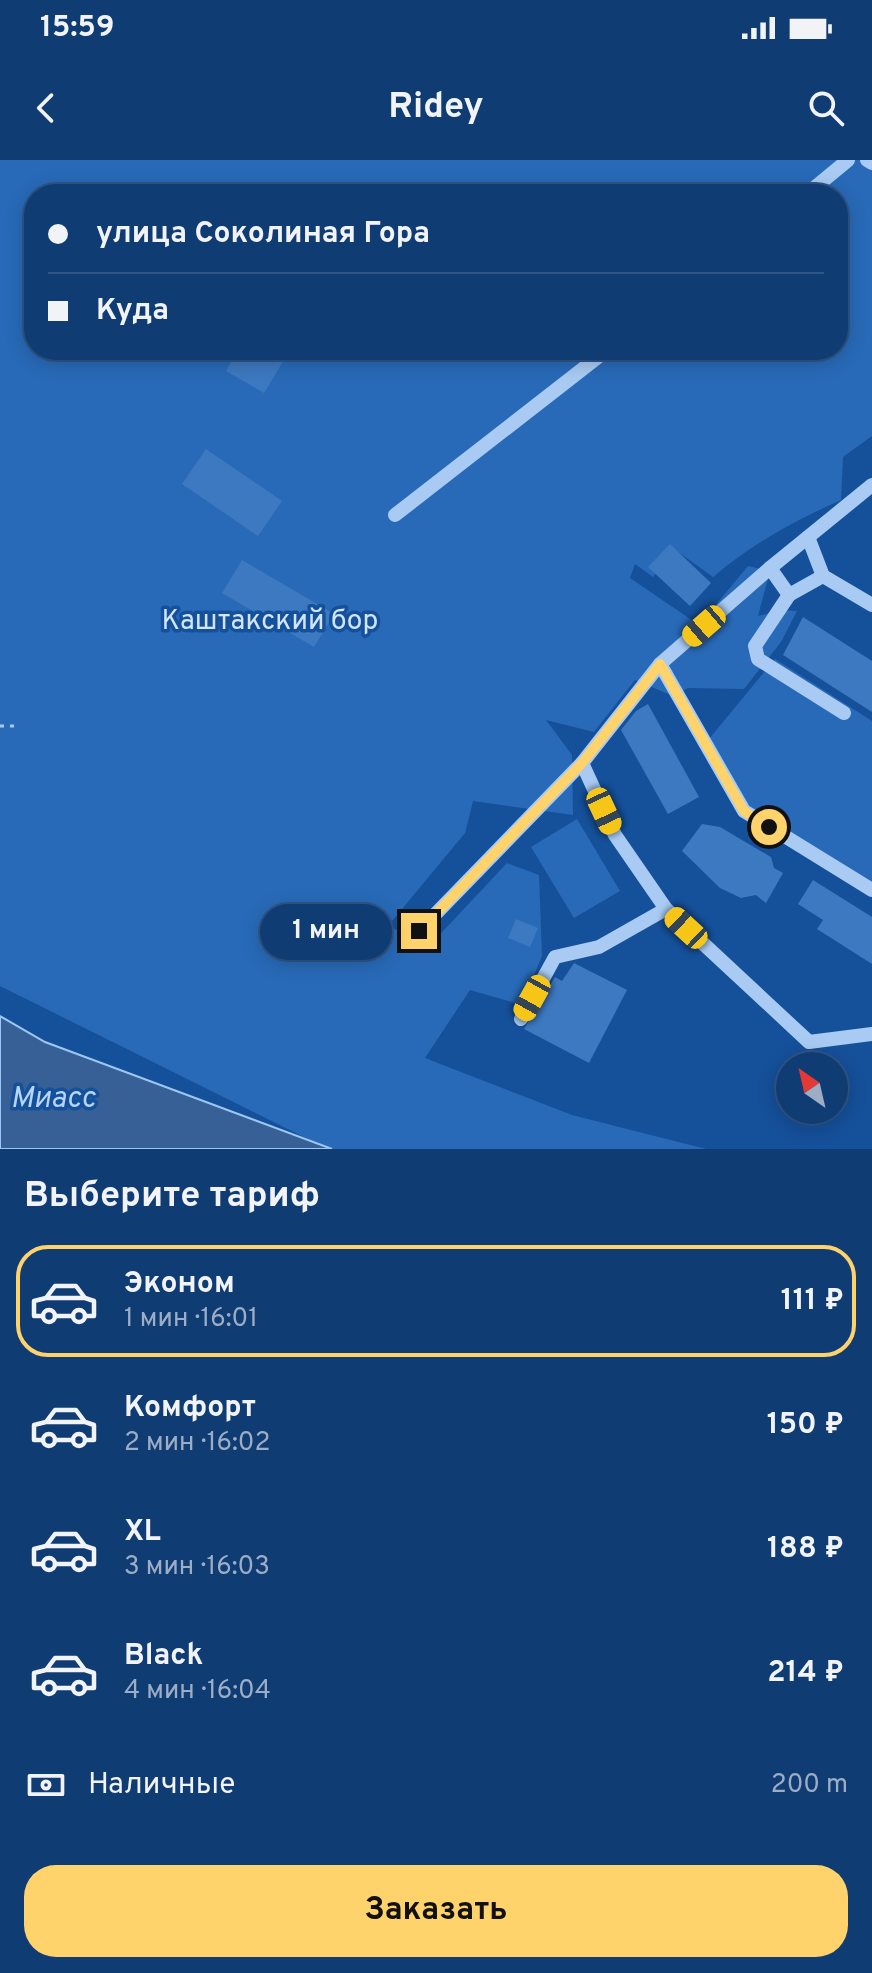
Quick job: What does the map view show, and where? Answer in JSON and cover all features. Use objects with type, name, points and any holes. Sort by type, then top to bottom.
[{"type":"street","points":[[819,184],[848,160]]},
{"type":"street","points":[[395,515],[594,360]]},
{"type":"street","points":[[419,931],[582,763],[660,664],[872,485]]},
{"type":"street","points":[[808,537],[823,576],[872,605]]},
{"type":"street","points":[[770,568],[789,595]]},
{"type":"street","points":[[823,576],[789,595],[755,646],[758,659],[844,713]]},
{"type":"street","points":[[660,664],[744,811],[872,890]]},
{"type":"street","points":[[582,763],[615,835],[666,909],[809,1042],[872,1034]]},
{"type":"street","points":[[521,1019],[555,957],[599,947],[666,909]]},
{"type":"path","points":[[0,726],[15,726]]},
{"type":"green space","name":"Каштакский бор","points":[[0,160],[872,160],[872,436],[843,457],[841,500],[774,534],[713,577],[674,549],[653,577],[635,564],[630,578],[699,625],[748,566],[770,571],[758,616],[781,610],[797,611],[781,642],[744,689],[688,688],[673,696],[635,680],[594,732],[546,720],[572,755],[573,815],[473,801],[465,833],[388,926],[430,945],[507,863],[539,875],[542,956],[522,1005],[470,990],[425,1058],[572,1115],[706,1149],[328,1149],[0,986]]},
{"type":"green space","points":[[775,659],[872,721],[872,885],[747,807],[709,739]]},
{"type":"green space","points":[[577,819],[620,891],[574,918],[531,847]]},
{"type":"water","name":"Миасс","points":[[0,1016],[45,1042],[332,1149],[0,1149]]},
{"type":"building","points":[[232,360],[284,360],[264,393],[226,371]]},
{"type":"building","points":[[206,449],[282,501],[258,536],[182,484]]},
{"type":"building","points":[[670,544],[711,583],[690,606],[648,567]]},
{"type":"building","points":[[242,560],[334,614],[314,647],[222,593]]},
{"type":"building","points":[[803,617],[872,661],[872,712],[783,655]]},
{"type":"building","points":[[648,704],[699,797],[668,814],[621,730],[636,711]]},
{"type":"building","points":[[702,824],[720,827],[771,857],[774,868],[783,873],[766,903],[756,895],[741,898],[720,888],[682,851]]},
{"type":"building","points":[[813,880],[872,917],[872,964],[817,929],[823,920],[798,904]]},
{"type":"building","points":[[516,919],[538,928],[530,947],[508,938]]},
{"type":"building","points":[[574,963],[627,990],[589,1063],[524,1029],[555,977],[562,981]]},
{"type":"route","points":[[419,931],[582,763],[660,664],[744,811],[769,827]]}]
